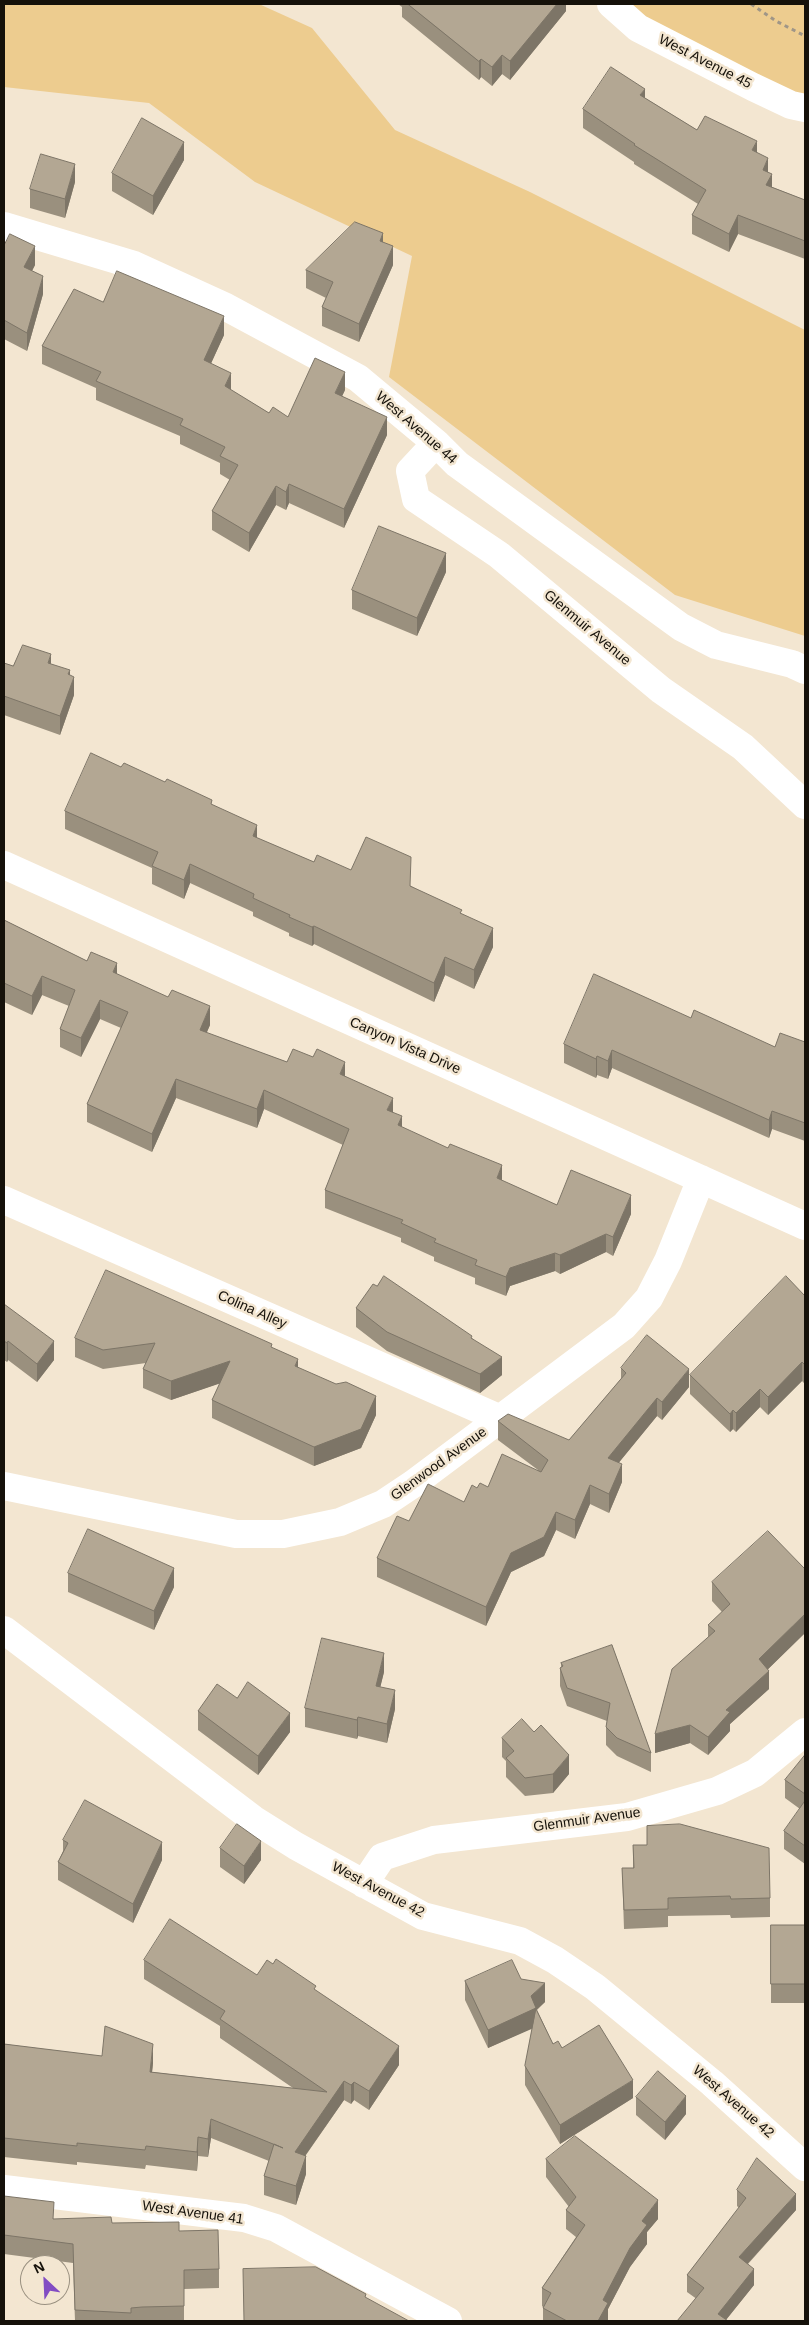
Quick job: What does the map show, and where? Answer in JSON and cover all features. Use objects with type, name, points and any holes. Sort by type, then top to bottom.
[{"type":"street","name":"West Avenue 45","points":[[611,4],[638,28],[753,87],[791,105],[805,108]]},
{"type":"street","name":"West Avenue 44","points":[[4,226],[134,265],[226,307],[358,378],[436,443],[457,464],[681,627],[716,645],[792,664],[805,670]]},
{"type":"street","name":"Glenmuir Avenue","points":[[436,443],[410,471],[416,499],[499,555],[660,690],[743,747],[805,805]]},
{"type":"street","name":"Canyon Vista Drive","points":[[4,865],[805,1226]]},
{"type":"street","name":"Glenwood Avenue","points":[[4,1486],[236,1534],[283,1534],[340,1522],[383,1504],[413,1484],[624,1326],[648,1298],[668,1261],[702,1179]]},
{"type":"street","name":"Colina Alley","points":[[4,1200],[501,1419]]},
{"type":"street","name":"West Avenue 42","points":[[4,1630],[253,1819],[296,1846],[423,1916],[520,1941],[555,1960],[595,1987],[712,2083],[805,2167]]},
{"type":"street","name":"Glenmuir Avenue","points":[[364,1884],[382,1857],[434,1840],[627,1817],[718,1791],[754,1772],[805,1732]]},
{"type":"street","name":"West Avenue 41","points":[[4,2189],[244,2218],[276,2228],[448,2321]]},
{"type":"path","points":[[751,4],[776,21],[805,36]]},
{"type":"shaded area","points":[[4,4],[259,4],[312,28],[395,130],[530,192],[805,330],[805,636],[675,595],[389,377],[412,256],[255,182],[149,103],[4,87]]},
{"type":"shaded area","points":[[628,4],[805,4],[805,95],[785,91],[646,20]]},
{"type":"building","points":[[408,4],[557,4],[510,61],[502,55],[492,67],[481,59],[479,61]]},
{"type":"building","points":[[611,67],[645,89],[640,95],[697,130],[705,116],[757,141],[752,150],[768,158],[763,170],[772,174],[766,185],[805,200],[805,241],[738,215],[729,234],[692,215],[706,190],[634,145],[583,109]]},
{"type":"building","points":[[142,118],[184,142],[153,196],[112,173]]},
{"type":"building","points":[[41,154],[75,164],[65,199],[30,189]]},
{"type":"building","points":[[355,222],[383,233],[380,241],[393,246],[359,324],[322,307],[333,282],[306,270]]},
{"type":"building","points":[[10,234],[35,246],[24,267],[43,276],[27,333],[4,320],[4,246]]},
{"type":"building","points":[[117,271],[224,316],[204,360],[231,373],[225,386],[269,413],[273,407],[288,417],[315,358],[345,372],[335,393],[387,417],[344,509],[289,484],[286,492],[276,486],[249,533],[212,511],[238,465],[220,456],[225,447],[180,425],[183,419],[96,381],[101,372],[42,346],[74,289],[103,302]]},
{"type":"building","points":[[379,526],[446,553],[417,618],[352,590]]},
{"type":"building","points":[[23,645],[51,654],[48,663],[70,670],[68,674],[74,677],[60,716],[4,696],[4,663],[13,666]]},
{"type":"building","points":[[91,753],[121,767],[124,763],[165,782],[167,779],[212,800],[211,804],[257,825],[253,836],[314,862],[317,855],[351,870],[366,837],[411,857],[410,886],[462,910],[460,913],[493,928],[474,970],[445,957],[434,983],[314,926],[312,927],[289,917],[290,915],[253,898],[254,894],[190,864],[184,880],[152,866],[158,852],[65,811]]},
{"type":"building","points":[[4,920],[87,961],[91,952],[117,963],[113,972],[168,997],[172,990],[210,1006],[200,1030],[287,1062],[293,1049],[313,1057],[317,1049],[345,1062],[340,1074],[393,1098],[387,1110],[402,1116],[398,1125],[448,1148],[450,1144],[502,1165],[497,1178],[557,1205],[571,1170],[631,1195],[613,1237],[606,1234],[560,1255],[555,1253],[510,1268],[506,1277],[475,1265],[477,1260],[434,1242],[436,1239],[401,1223],[403,1220],[325,1190],[349,1129],[264,1090],[257,1109],[176,1079],[152,1134],[87,1104],[128,1012],[100,1000],[81,1038],[60,1029],[75,990],[42,976],[32,996],[4,983]]},
{"type":"building","points":[[594,974],[691,1018],[694,1010],[775,1047],[780,1033],[805,1042],[805,1123],[772,1111],[769,1120],[612,1050],[608,1061],[597,1056],[596,1059],[564,1044]]},
{"type":"building","points":[[106,1270],[272,1344],[271,1347],[298,1359],[295,1366],[336,1384],[346,1382],[376,1396],[361,1429],[314,1447],[212,1400],[230,1361],[171,1381],[143,1369],[155,1343],[103,1350],[75,1338]]},
{"type":"building","points":[[384,1276],[472,1336],[471,1338],[502,1357],[480,1374],[387,1332],[356,1308],[373,1284],[377,1286]]},
{"type":"building","points":[[786,1276],[805,1296],[805,1365],[802,1362],[768,1397],[760,1389],[736,1413],[733,1410],[730,1414],[690,1375]]},
{"type":"building","points":[[4,1304],[54,1341],[37,1364],[8,1341],[7,1343],[4,1341]]},
{"type":"building","points":[[647,1335],[689,1369],[662,1402],[657,1398],[608,1458],[622,1464],[609,1494],[590,1485],[575,1520],[556,1512],[544,1537],[511,1553],[486,1607],[377,1558],[397,1516],[409,1521],[428,1484],[464,1502],[472,1485],[477,1488],[480,1483],[488,1487],[502,1454],[541,1472],[548,1460],[498,1421],[508,1414],[569,1440],[626,1373],[621,1368]]},
{"type":"building","points":[[88,1529],[174,1568],[154,1611],[68,1573]]},
{"type":"building","points":[[768,1531],[805,1569],[805,1614],[759,1659],[769,1671],[726,1710],[730,1712],[708,1737],[690,1725],[655,1734],[672,1669],[715,1631],[708,1625],[730,1604],[712,1582]]},
{"type":"building","points":[[322,1638],[384,1653],[376,1686],[395,1690],[387,1724],[358,1717],[357,1720],[305,1708]]},
{"type":"building","points":[[612,1645],[651,1753],[617,1738],[606,1727],[610,1703],[567,1688],[560,1668],[563,1666],[561,1663]]},
{"type":"building","points":[[248,1682],[290,1713],[258,1756],[198,1711],[217,1684],[237,1698]]},
{"type":"building","points":[[522,1719],[534,1732],[541,1725],[569,1755],[553,1774],[525,1778],[506,1758],[514,1751],[502,1738]]},
{"type":"building","points":[[805,1755],[805,1794],[785,1780]]},
{"type":"building","points":[[85,1800],[162,1842],[133,1904],[58,1862],[68,1843],[63,1840]]},
{"type":"building","points":[[805,1801],[805,1846],[784,1831]]},
{"type":"building","points":[[237,1824],[261,1841],[244,1866],[220,1848]]},
{"type":"building","points":[[680,1824],[769,1848],[770,1898],[731,1899],[730,1896],[668,1898],[668,1909],[624,1910],[622,1868],[634,1868],[633,1845],[647,1845],[647,1826]]},
{"type":"building","points":[[170,1919],[257,1975],[267,1960],[273,1964],[276,1959],[316,1986],[314,1989],[399,2046],[369,2091],[354,2082],[351,2085],[344,2081],[295,2152],[306,2156],[296,2186],[264,2176],[274,2144],[211,2119],[208,2139],[198,2137],[197,2152],[146,2146],[145,2150],[77,2143],[77,2146],[4,2138],[4,2044],[102,2056],[105,2026],[153,2044],[150,2072],[327,2092],[220,2019],[225,2011],[144,1960]]},
{"type":"building","points":[[771,1925],[805,1925],[805,1984],[771,1984]]},
{"type":"building","points":[[512,1960],[521,1979],[545,1983],[531,1996],[536,2008],[488,2030],[465,1981]]},
{"type":"building","points":[[536,2009],[553,2044],[558,2041],[562,2048],[599,2025],[633,2080],[560,2125],[525,2066]]},
{"type":"building","points":[[658,2071],[686,2096],[665,2122],[636,2097]]},
{"type":"building","points":[[575,2136],[658,2200],[642,2221],[647,2225],[630,2248],[603,2300],[608,2303],[598,2321],[567,2321],[543,2308],[551,2293],[542,2288],[585,2225],[566,2210],[576,2197],[546,2159]]},
{"type":"building","points":[[757,2158],[796,2194],[739,2257],[754,2269],[718,2314],[728,2321],[677,2321],[704,2288],[687,2275],[746,2198],[737,2190]]},
{"type":"building","points":[[4,2196],[54,2202],[53,2219],[111,2217],[112,2223],[179,2222],[179,2231],[218,2230],[219,2269],[184,2270],[184,2306],[131,2308],[131,2313],[75,2310],[73,2244],[4,2235]]},
{"type":"building","points":[[316,2267],[366,2294],[365,2297],[409,2321],[244,2321],[243,2269]]}]
